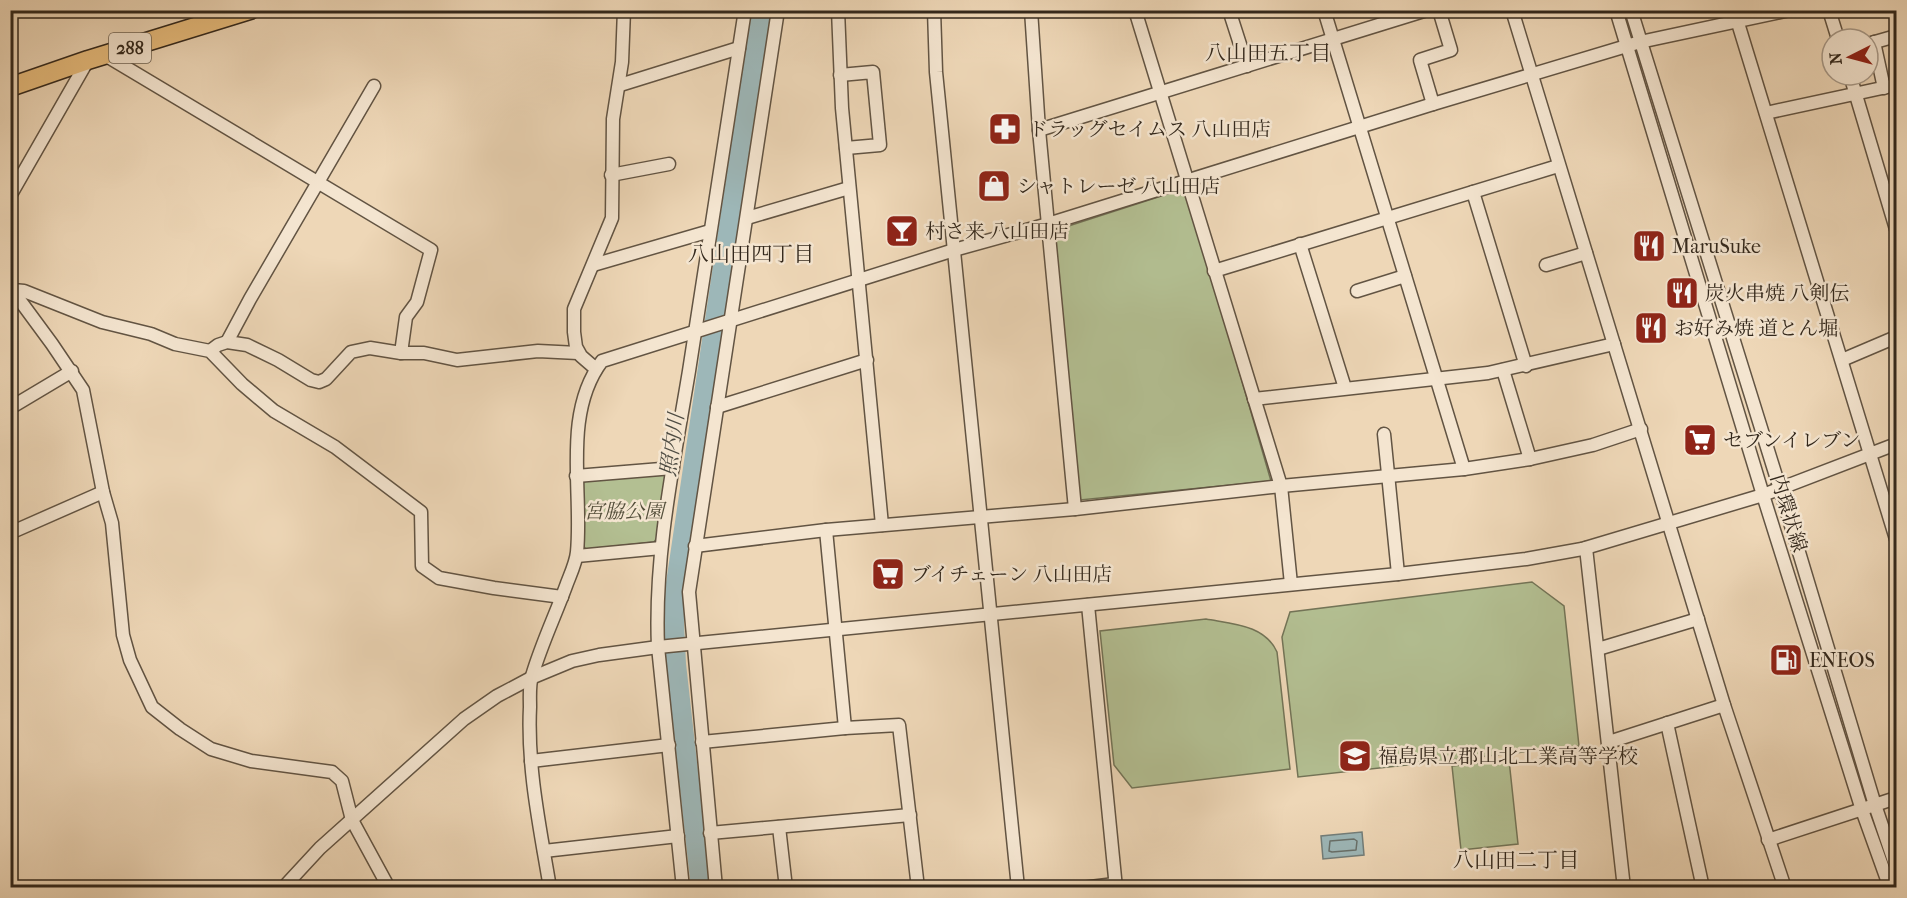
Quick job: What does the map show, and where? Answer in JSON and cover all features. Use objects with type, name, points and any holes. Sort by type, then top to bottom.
[{"type":"highway","name":"288","points":[[10,78],[230,10]]},
{"type":"highway","name":"288","points":[[10,87],[250,10]]},
{"type":"street","points":[[596,369],[578,353],[574,332],[574,309],[611,223],[613,120],[620,85],[624,10]]},
{"type":"street","points":[[683,888],[658,647],[656,607],[661,548],[745,10]]},
{"type":"street","points":[[716,888],[688,592],[778,10]]},
{"type":"street","points":[[838,10],[840,75],[849,188],[882,525]]},
{"type":"street","points":[[934,10],[936,72],[1018,888]]},
{"type":"street","points":[[1031,10],[1039,130],[1075,509]]},
{"type":"street","points":[[1135,10],[1281,486],[1291,584]]},
{"type":"street","points":[[1229,10],[1246,66]]},
{"type":"street","points":[[1324,10],[1464,469]]},
{"type":"street","points":[[1433,104],[1420,60],[1451,50],[1439,10]]},
{"type":"street","points":[[1512,10],[1724,705],[1785,888]]},
{"type":"street","name":"内環状線","points":[[1616,10],[1763,495],[1862,810],[1890,888]]},
{"type":"street","points":[[1631,10],[1896,867]]},
{"type":"street","points":[[550,888],[531,761],[529,725],[531,678],[577,556],[579,527],[576,476],[580,420],[584,398],[596,369],[602,361],[954,250],[1048,224],[1640,42],[1736,16],[1790,10]]},
{"type":"street","points":[[1829,10],[1834,27]]},
{"type":"street","points":[[1039,130],[1421,11]]},
{"type":"street","points":[[1736,16],[1896,538]]},
{"type":"street","points":[[1880,40],[1896,36]]},
{"type":"street","points":[[620,85],[739,48]]},
{"type":"street","points":[[10,196],[97,58],[431,250],[417,302],[406,317],[401,352]]},
{"type":"street","points":[[840,75],[873,72],[880,145],[846,148]]},
{"type":"street","points":[[1880,74],[1884,88]]},
{"type":"street","points":[[1766,113],[1896,85]]},
{"type":"street","points":[[227,342],[374,86]]},
{"type":"street","points":[[1853,87],[1896,228]]},
{"type":"street","points":[[611,176],[669,164]]},
{"type":"street","points":[[1214,271],[1558,166]]},
{"type":"street","points":[[747,218],[849,188]]},
{"type":"street","points":[[1473,192],[1526,366]]},
{"type":"street","points":[[593,265],[710,231]]},
{"type":"street","points":[[1300,244],[1345,388]]},
{"type":"street","points":[[1546,265],[1586,253]]},
{"type":"street","points":[[1357,291],[1405,276]]},
{"type":"street","points":[[12,288],[102,322],[151,334],[175,344],[210,351],[242,384],[274,411],[335,447],[420,512],[422,566],[439,578],[562,597]]},
{"type":"street","points":[[12,288],[72,371],[85,398],[103,492],[112,523],[123,635],[130,660],[152,707],[211,749],[251,761],[332,772],[342,781],[352,820],[388,888]]},
{"type":"street","points":[[1842,360],[1896,338]]},
{"type":"street","points":[[210,351],[227,342],[247,345],[311,380],[319,382],[326,379],[355,350],[370,348],[424,353],[457,360],[538,351],[578,353]]},
{"type":"street","points":[[1254,399],[1437,380],[1503,370],[1614,344]]},
{"type":"street","points":[[717,406],[867,360]]},
{"type":"street","points":[[1503,370],[1530,459]]},
{"type":"street","points":[[10,408],[72,371]]},
{"type":"street","points":[[695,546],[826,530],[1075,509],[1281,486],[1464,469],[1530,459],[1593,445],[1641,429]]},
{"type":"street","points":[[1384,434],[1398,574]]},
{"type":"street","points":[[282,888],[320,848],[464,719],[497,696],[531,678],[572,661],[658,647],[1398,574],[1526,559],[1586,548],[1763,495],[1896,444]]},
{"type":"street","points":[[576,476],[673,468]]},
{"type":"street","points":[[10,533],[103,492]]},
{"type":"street","points":[[826,530],[845,728]]},
{"type":"street","points":[[577,556],[661,548]]},
{"type":"street","points":[[1586,548],[1624,888]]},
{"type":"street","points":[[1082,888],[1115,886],[1088,605]]},
{"type":"street","points":[[1598,649],[1698,619]]},
{"type":"street","points":[[1609,742],[1724,705]]},
{"type":"street","points":[[1667,723],[1703,888]]},
{"type":"street","points":[[702,742],[899,725],[918,888]]},
{"type":"street","points":[[531,761],[669,745]]},
{"type":"street","points":[[1768,840],[1896,798]]},
{"type":"street","points":[[710,833],[910,815]]},
{"type":"street","points":[[780,827],[786,888]]},
{"type":"street","points":[[544,851],[678,836]]},
{"type":"green space","points":[[1186,188],[1271,481],[1080,500],[1053,231]]},
{"type":"green space","name":"宮脇公園","points":[[663,473],[667,476],[657,538],[654,542],[586,549],[584,547],[582,483],[588,480]]},
{"type":"green space","points":[[1532,582],[1564,606],[1579,746],[1298,777],[1282,637],[1290,612]]},
{"type":"green space","points":[[1206,619],[1247,627],[1265,636],[1272,643],[1277,652],[1290,769],[1132,788],[1114,765],[1100,631]]},
{"type":"green space","points":[[1509,760],[1518,844],[1461,850],[1452,766]]},
{"type":"water","points":[[1362,832],[1364,855],[1323,859],[1321,836]]},
{"type":"waterway","name":"照内川","points":[[701,888],[676,664],[675,590],[761,10]]},
{"type":"place","name":"ドラッグセイムス 八山田店","points":[[1005,129]]},
{"type":"place","name":"シャトレーゼ 八山田店","points":[[994,186]]},
{"type":"place","name":"村さ来 八山田店","points":[[902,231]]},
{"type":"place","name":"MaruSuke","points":[[1649,246]]},
{"type":"place","name":"炭火串焼 八剣伝","points":[[1682,293]]},
{"type":"place","name":"お好み焼 道とん堀","points":[[1651,328]]},
{"type":"place","name":"セブンイレブン","points":[[1700,440]]},
{"type":"place","name":"ブイチェーン 八山田店","points":[[888,574]]},
{"type":"place","name":"ENEOS","points":[[1786,660]]},
{"type":"place","name":"福島県立郡山北工業高等学校","points":[[1355,756]]},
{"type":"district","name":"八山田五丁目","points":[[1268,53]]},
{"type":"district","name":"八山田四丁目","points":[[751,254]]},
{"type":"district","name":"八山田二丁目","points":[[1516,860]]}]
